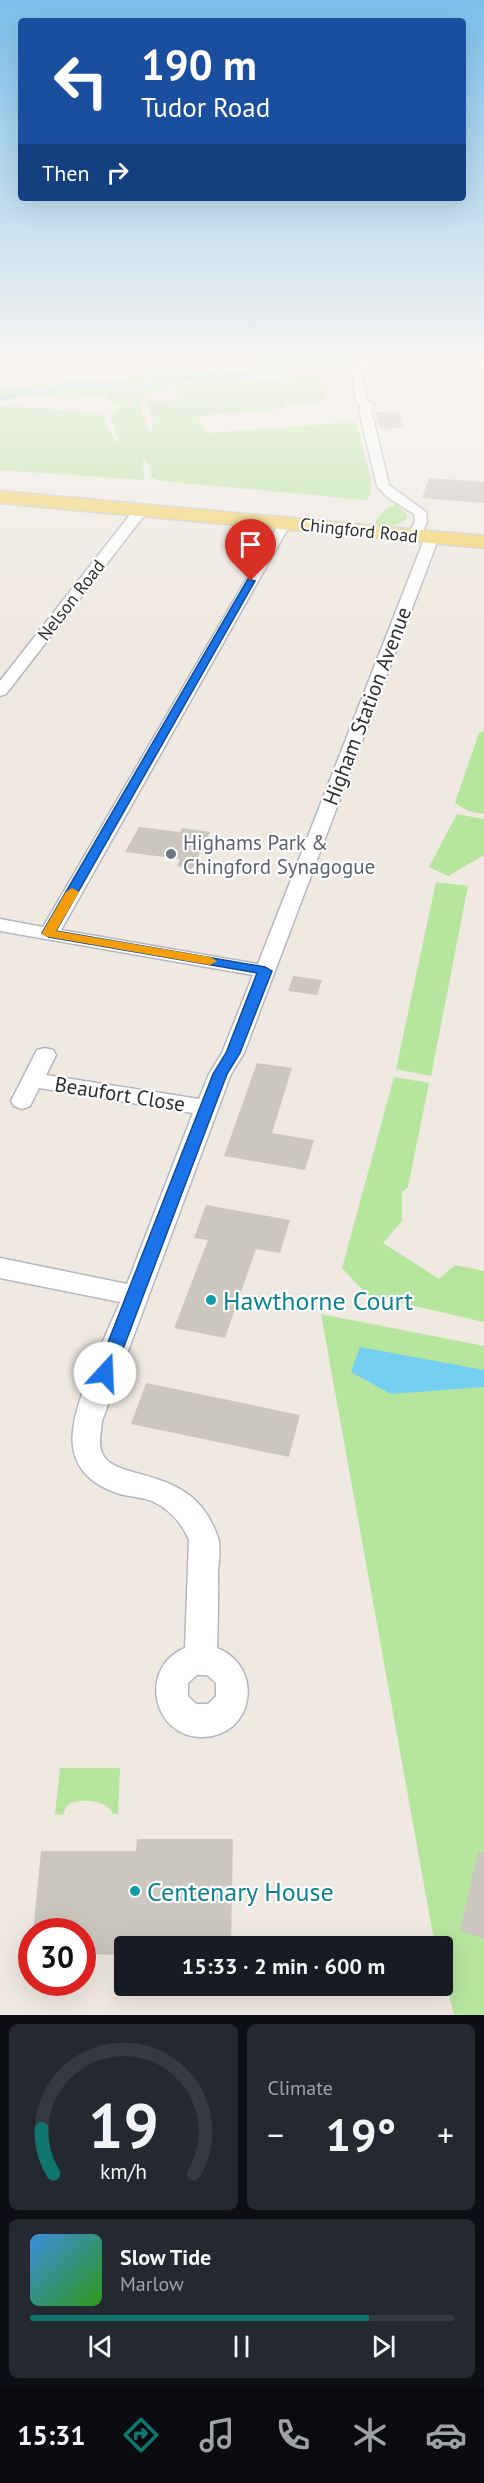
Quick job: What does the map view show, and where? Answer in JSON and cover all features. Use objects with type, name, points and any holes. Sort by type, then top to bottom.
[{"type":"main road","name":"Chingford Road","points":[[1,499],[484,542]]},
{"type":"street","name":"Higham Station Avenue","points":[[201,1660],[204,1540],[197,1522],[181,1503],[163,1492],[115,1480],[96,1468],[86,1454],[84,1435],[91,1410],[134,1295],[220,1074],[233,1053],[265,971],[423,536],[420,512],[391,494],[383,486],[375,453]]},
{"type":"street","name":"Nelson Road","points":[[0,691],[141,510]]},
{"type":"street","points":[[49,933],[285,523]]},
{"type":"street","points":[[0,925],[265,971]]},
{"type":"street","name":"Beaufort Close","points":[[22,1101],[45,1055]]},
{"type":"street","name":"Beaufort Close","points":[[33,1080],[207,1108]]},
{"type":"street","points":[[0,1268],[134,1295]]},
{"type":"green space","points":[[0,453],[364,453],[371,479],[371,493],[366,500],[162,481],[151,478],[151,467],[143,459],[144,480],[0,470]]},
{"type":"green space","points":[[396,504],[407,515],[407,519],[396,525],[375,526],[379,516]]},
{"type":"green space","points":[[484,731],[484,814],[468,811],[455,803],[479,733]]},
{"type":"green space","points":[[457,814],[484,819],[484,855],[448,876],[429,867]]},
{"type":"green space","points":[[436,882],[468,886],[431,1076],[396,1069]]},
{"type":"green space","points":[[394,1077],[429,1083],[408,1187],[402,1192],[402,1221],[383,1243],[439,1279],[455,1265],[484,1271],[484,1322],[367,1295],[342,1268]]},
{"type":"green space","points":[[321,1314],[484,1346],[484,2015],[454,2015],[449,1996],[453,1996],[453,1936],[433,1936]]},
{"type":"green space","points":[[60,1768],[120,1768],[118,1814],[113,1814],[107,1806],[101,1803],[81,1801],[69,1804],[63,1815],[55,1814]]},
{"type":"water","points":[[360,1347],[484,1370],[484,1387],[391,1394],[351,1372]]},
{"type":"building","points":[[429,478],[484,482],[484,503],[422,498]]},
{"type":"building","points":[[139,827],[180,832],[182,828],[210,832],[192,869],[177,866],[180,859],[125,852]]},
{"type":"building","points":[[293,976],[322,980],[317,995],[288,991]]},
{"type":"building","points":[[257,1063],[292,1068],[272,1133],[314,1140],[305,1170],[224,1156]]},
{"type":"building","points":[[206,1205],[290,1220],[280,1253],[256,1249],[225,1338],[174,1328],[208,1240],[194,1238]]},
{"type":"building","points":[[146,1383],[300,1415],[289,1457],[131,1424]]},
{"type":"building","name":"Centenary House","points":[[137,1839],[233,1839],[231,1936],[114,1936],[114,1955],[96,1954],[96,1918],[34,1918],[41,1851],[136,1851]]},
{"type":"building","points":[[478,1852],[484,1852],[484,1939],[460,1931]]},
{"type":"slow traffic","points":[[72,892],[49,933],[210,961]]},
{"type":"place","name":"Highams Park & Chingford Synagogue","points":[[171,854]]},
{"type":"place","name":"Hawthorne Court","points":[[211,1300]]},
{"type":"place","name":"Centenary House","points":[[135,1891]]},
{"type":"route","points":[[105,1373],[220,1074],[233,1053],[265,971],[49,933],[251,581]]}]
